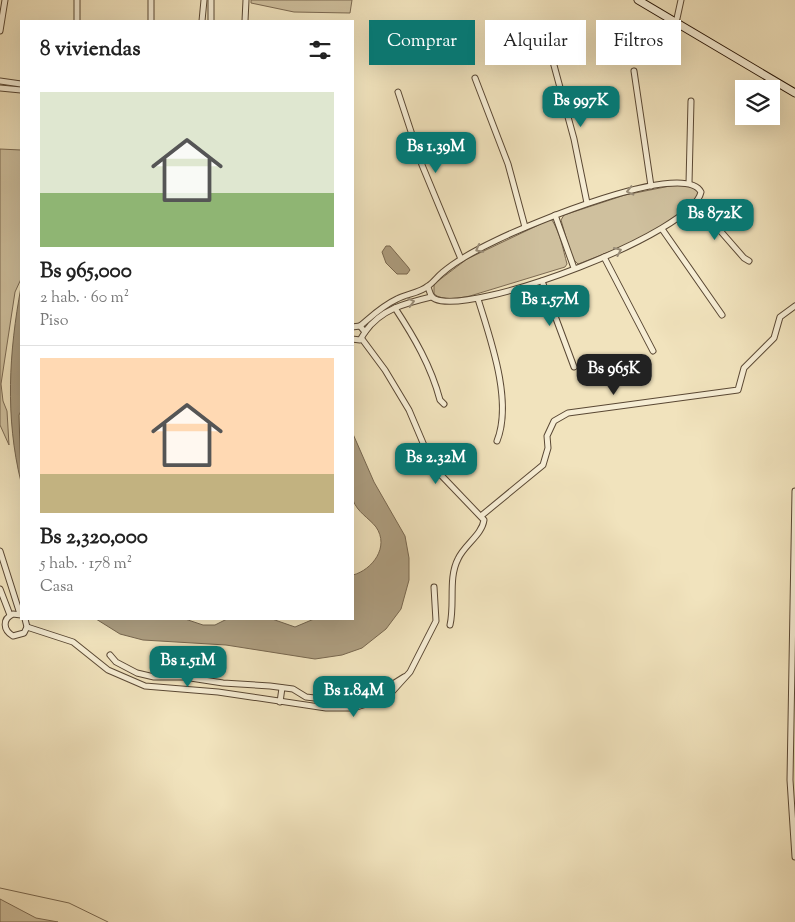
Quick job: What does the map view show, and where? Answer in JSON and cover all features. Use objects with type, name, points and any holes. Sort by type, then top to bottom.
[{"type":"main road","points":[[638,0],[671,20]]},
{"type":"main road","points":[[681,26],[795,93]]},
{"type":"street","points":[[0,31],[5,0]]},
{"type":"street","points":[[77,0],[77,20]]},
{"type":"street","points":[[151,0],[151,20]]},
{"type":"street","points":[[202,20],[204,0]]},
{"type":"street","points":[[211,0],[211,20]]},
{"type":"street","points":[[245,20],[246,0]]},
{"type":"street","points":[[677,20],[681,0]]},
{"type":"street","points":[[554,65],[572,130],[587,204]]},
{"type":"street","points":[[634,71],[651,186]]},
{"type":"street","points":[[475,78],[508,164],[525,227]]},
{"type":"street","points":[[0,81],[20,84]]},
{"type":"street","points":[[0,88],[20,90]]},
{"type":"street","points":[[398,92],[416,150],[461,259]]},
{"type":"street","points":[[689,183],[691,101]]},
{"type":"street","points":[[362,339],[365,332],[386,312],[395,308],[431,297],[437,300],[478,299],[542,281],[604,257],[662,229],[696,203],[701,192],[696,185],[689,183],[651,186],[587,204],[525,227],[461,259],[428,287],[395,300],[355,326],[365,332]]},
{"type":"street","points":[[696,203],[749,262]]},
{"type":"street","points":[[555,215],[574,268]]},
{"type":"street","points":[[662,229],[722,315]]},
{"type":"street","points":[[604,257],[653,351]]},
{"type":"street","points":[[542,281],[574,367]]},
{"type":"street","points":[[428,287],[431,297]]},
{"type":"street","points":[[478,299],[498,373],[502,405],[501,431],[497,441]]},
{"type":"street","points":[[481,516],[543,465],[548,448],[547,436],[554,421],[568,413],[599,407],[738,390],[744,368],[774,338],[780,317],[795,306]]},
{"type":"street","points":[[395,308],[420,348],[430,368],[440,400],[444,404]]},
{"type":"street","points":[[362,339],[385,370],[409,410],[426,450],[439,473],[484,520],[483,527],[470,541],[457,560],[453,578],[453,611],[450,626]]},
{"type":"street","points":[[354,341],[362,339]]},
{"type":"street","points":[[795,491],[790,780],[795,856]]},
{"type":"street","points":[[0,551],[20,611]]},
{"type":"street","points":[[27,627],[48,636],[73,642],[108,670],[145,686],[218,692],[326,708],[353,708],[377,701],[391,694],[410,672],[436,621],[434,587]]},
{"type":"street","points":[[0,589],[10,615]]},
{"type":"street","points":[[20,614],[10,615],[3,621],[3,629],[17,636],[24,633],[27,627],[26,620]]},
{"type":"street","points":[[110,655],[116,662],[137,673],[154,677],[184,677],[223,683],[293,689],[306,697],[323,699],[363,697],[380,692],[410,672]]},
{"type":"street","points":[[280,702],[282,688]]},
{"type":"shaded area","points":[[251,0],[352,0],[350,13],[294,12],[251,3]]},
{"type":"shaded area","points":[[0,149],[20,150],[20,281],[15,292],[1,384],[3,401],[7,411],[9,445],[0,425]]},
{"type":"shaded area","points":[[675,185],[691,185],[698,191],[698,195],[675,218],[644,236],[581,263],[578,264],[572,258],[561,220],[564,215],[625,195]]},
{"type":"shaded area","points":[[552,220],[559,236],[567,264],[565,267],[470,296],[442,298],[434,294],[434,284],[467,259]]},
{"type":"shaded area","points":[[386,246],[390,246],[408,267],[410,270],[407,274],[397,274],[386,263],[382,252]]},
{"type":"shaded area","points":[[20,293],[20,477],[13,433],[10,384]]},
{"type":"shaded area","points":[[354,436],[374,482],[405,536],[409,558],[409,580],[401,609],[386,629],[362,648],[342,655],[315,659],[226,645],[143,640],[120,634],[98,620],[188,620],[203,625],[215,625],[225,620],[275,620],[295,627],[312,620],[354,620],[354,575],[367,568],[377,557],[381,542],[376,527],[355,504]]},
{"type":"shaded area","points":[[0,899],[36,918],[58,922],[0,922]]},
{"type":"waterway","points":[[0,888],[69,903],[108,922]]}]
